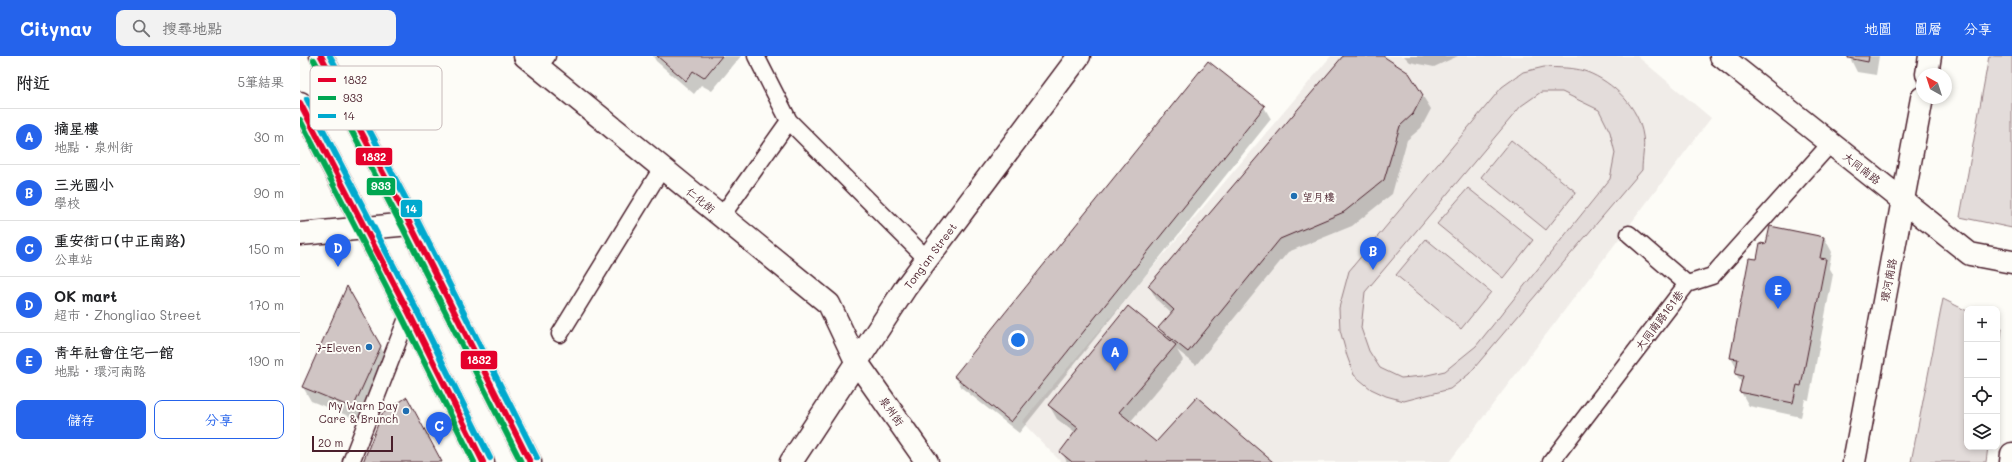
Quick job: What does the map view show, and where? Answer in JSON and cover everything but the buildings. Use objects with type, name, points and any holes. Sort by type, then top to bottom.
[{"type":"street","points":[[321,56],[326,66]]},
{"type":"street","name":"Tong'an Street","points":[[791,462],[856,361],[927,259],[1079,56]]},
{"type":"street","name":"大同南路","points":[[1721,56],[1970,254],[2012,262]]},
{"type":"street","points":[[1928,68],[1930,56]]},
{"type":"street","name":"仁化街","points":[[537,60],[662,168],[829,304],[856,361]]},
{"type":"street","points":[[300,103],[310,122]]},
{"type":"street","name":"環河南路","points":[[1854,462],[1921,104]]},
{"type":"street","points":[[314,130],[409,313],[483,462]]},
{"type":"street","points":[[360,130],[410,224],[530,462]]},
{"type":"street","points":[[302,238],[365,228],[410,224]]},
{"type":"street","name":"泉州街","points":[[856,361],[928,462]]},
{"type":"street","points":[[2011,462],[2012,454]]},
{"type":"lane","points":[[756,56],[789,121],[927,259]]},
{"type":"lane","points":[[722,217],[789,121]]},
{"type":"lane","name":"大同南路161巷","points":[[1551,462],[1687,284],[1712,276],[1831,143]]},
{"type":"lane","points":[[560,334],[662,168]]},
{"type":"lane","points":[[1629,234],[1687,284]]},
{"type":"lane","points":[[351,462],[409,313]]},
{"type":"shaded area","points":[[1331,56],[1637,56],[1711,118],[1449,462],[1061,462],[1022,422]]},
{"type":"shaded area","points":[[1989,56],[2012,56],[2012,228],[1960,217]]},
{"type":"shaded area","points":[[1544,67],[1577,69],[1597,76],[1615,89],[1630,106],[1641,125],[1644,144],[1642,170],[1469,374],[1450,389],[1404,401],[1386,396],[1371,389],[1354,375],[1347,356],[1340,330],[1339,308],[1349,271],[1502,87],[1523,72]],"holes":[[[1541,92],[1562,92],[1599,110],[1610,132],[1615,153],[1610,179],[1476,346],[1445,371],[1423,376],[1401,378],[1380,368],[1369,351],[1361,328],[1365,292],[1521,106]]]},
{"type":"shaded area","points":[[1511,140],[1576,192],[1546,230],[1481,177]]},
{"type":"shaded area","points":[[1468,188],[1533,240],[1503,278],[1437,224]]},
{"type":"shaded area","points":[[1426,239],[1491,292],[1461,329],[1396,275]]},
{"type":"shaded area","points":[[1943,299],[1964,310],[1964,450],[1988,450],[1986,462],[1911,462]]},
{"type":"shaded area","points":[[2000,327],[2002,328],[2000,345]]},
{"type":"transit line","name":"1832","points":[[321,56],[326,66]]},
{"type":"transit line","name":"14","points":[[330,56],[335,66]]},
{"type":"transit line","name":"933","points":[[314,60],[317,66]]},
{"type":"transit line","name":"14","points":[[307,99],[310,105]]},
{"type":"transit line","name":"1832","points":[[300,103],[310,122]]},
{"type":"transit line","name":"933","points":[[300,120],[402,317],[474,462]]},
{"type":"transit line","name":"1832","points":[[314,130],[409,313],[483,462]]},
{"type":"transit line","name":"14","points":[[323,130],[416,309],[490,458]]},
{"type":"transit line","name":"933","points":[[351,130],[403,228],[521,462]]},
{"type":"transit line","name":"1832","points":[[360,130],[410,224],[530,462]]},
{"type":"transit line","name":"14","points":[[369,130],[417,220],[537,458]]},
{"type":"place","name":"望月樓","points":[[1294,196]]},
{"type":"place","name":"OK mart","points":[[338,267]]},
{"type":"place","name":"三光國小","points":[[1373,270]]},
{"type":"place","name":"青年社會住宅一館","points":[[1778,309]]},
{"type":"place","name":"7-Eleven","points":[[369,347]]},
{"type":"place","name":"摘星樓","points":[[1115,371]]},
{"type":"place","name":"My Warn Day Care & Brunch","points":[[406,411]]},
{"type":"place","name":"重安街口(中正南路)","points":[[439,445]]}]
